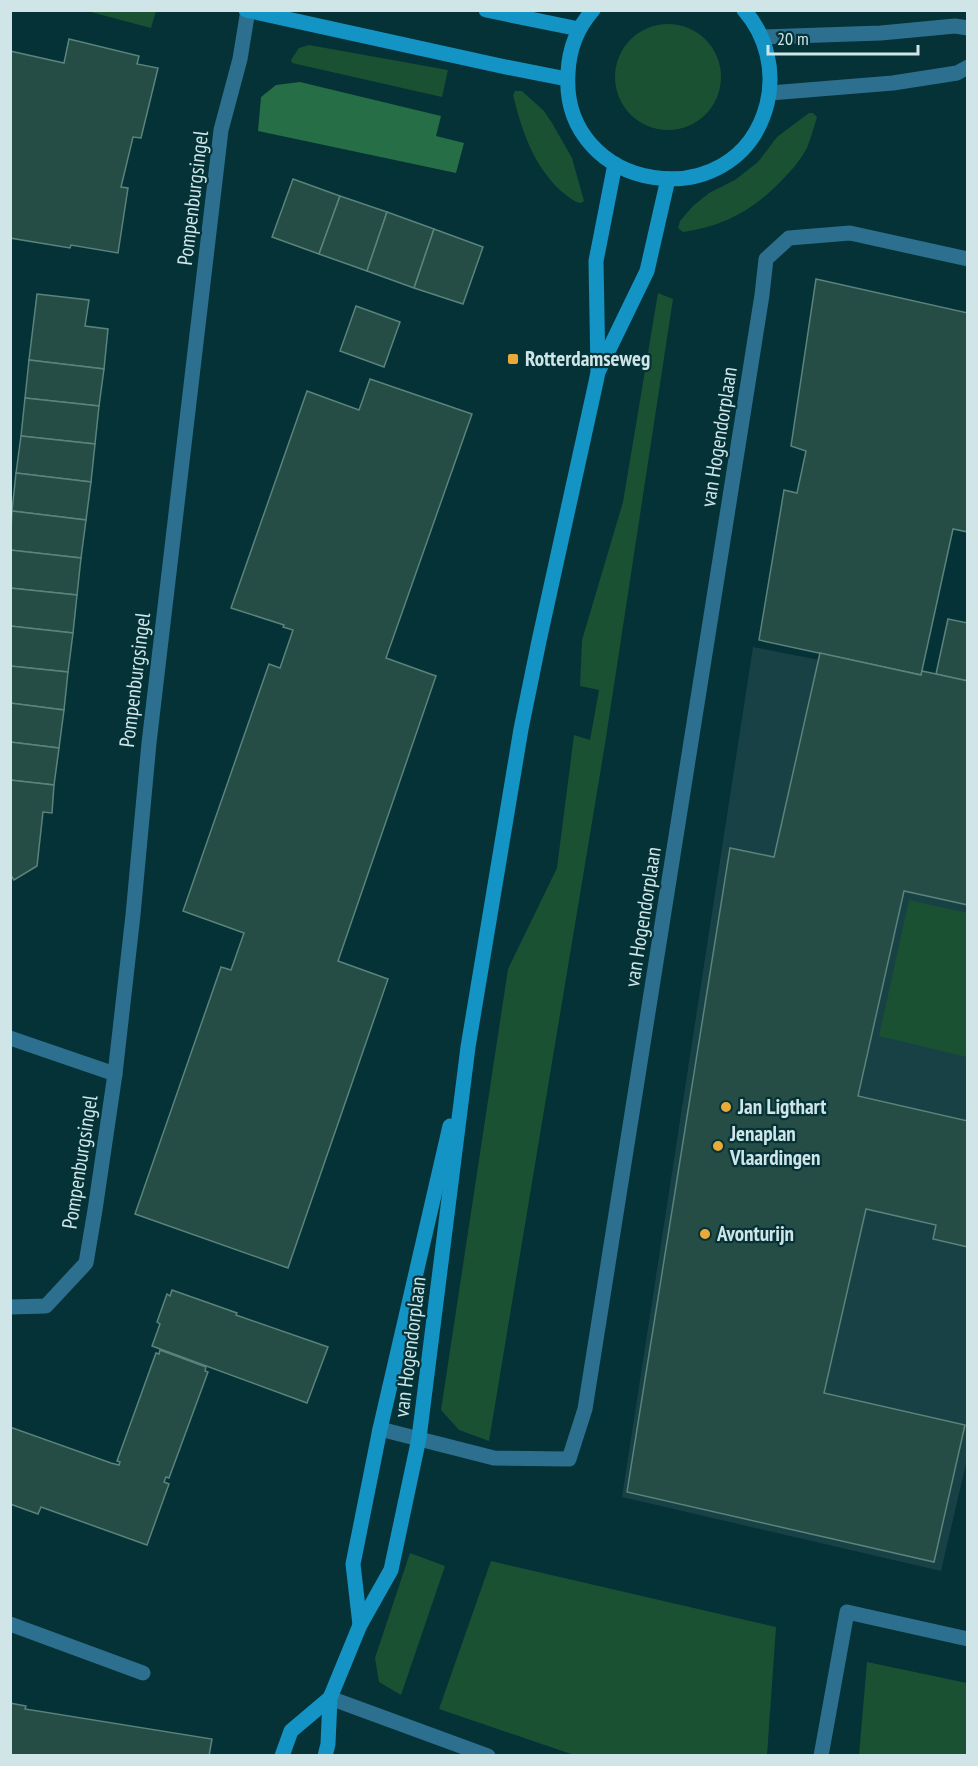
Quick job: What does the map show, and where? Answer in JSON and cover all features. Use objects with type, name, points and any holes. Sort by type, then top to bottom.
[{"type":"street","points":[[486,10],[579,29]]},
{"type":"street","points":[[593,10],[579,29],[568,61],[569,99],[580,127],[598,152],[615,164],[649,178],[668,179],[689,178],[709,172],[726,162],[742,149],[755,132],[764,113],[770,93],[768,56],[762,37],[752,18],[744,10]]},
{"type":"street","points":[[247,11],[567,79]]},
{"type":"street","name":"Pompenburgsingel","points":[[10,1307],[46,1306],[86,1263],[115,1074],[149,743],[221,130],[240,59],[247,11]]},
{"type":"street","points":[[762,37],[881,33],[955,26],[968,28]]},
{"type":"street","points":[[770,93],[893,83],[957,73],[968,67]]},
{"type":"street","name":"van Hogendorplaan","points":[[325,1755],[328,1744],[330,1698],[360,1625],[391,1570],[419,1438],[468,1047],[524,718],[598,372],[596,261],[615,164]]},
{"type":"street","name":"van Hogendorplaan","points":[[598,372],[647,271],[668,179]]},
{"type":"street","name":"van Hogendorplaan","points":[[380,1429],[494,1458],[569,1459],[585,1409],[693,738],[766,259],[789,238],[850,233],[968,259]]},
{"type":"street","points":[[10,1038],[115,1074]]},
{"type":"street","name":"van Hogendorplaan","points":[[360,1625],[352,1564],[380,1429],[468,1047]]},
{"type":"street","points":[[821,1755],[847,1612],[968,1639]]},
{"type":"street","points":[[10,1624],[143,1673]]},
{"type":"street","points":[[330,1698],[488,1755]]},
{"type":"street","name":"van Hogendorplaan","points":[[282,1755],[291,1731],[330,1698]]},
{"type":"shaded area","points":[[753,647],[967,689],[968,1455],[941,1571],[622,1497]]},
{"type":"green space","points":[[87,11],[156,11],[151,28]]},
{"type":"green space","points":[[668,24],[688,28],[705,40],[717,57],[721,77],[717,97],[705,114],[688,126],[668,130],[648,126],[631,114],[619,97],[615,77],[619,57],[631,40],[648,28]]},
{"type":"green space","points":[[309,45],[448,70],[442,97],[292,63],[291,60],[299,48]]},
{"type":"green space","points":[[300,82],[441,116],[436,136],[464,143],[456,173],[258,131],[261,97],[276,85]]},
{"type":"green space","points":[[515,91],[522,91],[544,111],[552,123],[572,158],[584,201],[581,203],[561,191],[536,159],[520,122],[513,95]]},
{"type":"green space","points":[[809,113],[817,117],[807,148],[793,168],[762,199],[738,214],[712,225],[683,232],[678,228],[680,221],[693,206],[709,193],[735,180],[758,162],[777,137]]},
{"type":"green space","points":[[658,293],[673,299],[605,744],[489,1441],[459,1430],[441,1410],[508,969],[557,868],[574,735],[590,740],[599,690],[580,686],[582,640],[623,502]]},
{"type":"green space","points":[[909,900],[967,913],[967,1057],[879,1036]]},
{"type":"green space","points":[[410,1553],[445,1566],[401,1695],[379,1682],[375,1658]]},
{"type":"green space","points":[[491,1561],[776,1627],[767,1755],[574,1755],[439,1709]]},
{"type":"green space","points":[[867,1662],[967,1683],[967,1755],[859,1755]]},
{"type":"building","points":[[69,39],[139,56],[137,64],[158,68],[141,138],[133,137],[121,187],[128,188],[118,253],[10,238],[10,51],[64,63]]},
{"type":"building","points":[[293,179],[340,196],[319,254],[272,237]]},
{"type":"building","points":[[340,196],[387,212],[367,271],[319,254]]},
{"type":"building","points":[[387,212],[434,229],[414,288],[367,271]]},
{"type":"building","points":[[434,229],[483,247],[463,304],[414,288]]},
{"type":"building","points":[[816,279],[968,313],[968,532],[953,529],[921,675],[759,640],[784,490],[797,493],[806,451],[791,446]]},
{"type":"building","points":[[37,294],[89,300],[85,326],[108,329],[104,369],[29,360]]},
{"type":"building","points":[[356,306],[400,322],[384,367],[340,351]]},
{"type":"building","points":[[29,360],[104,369],[99,406],[25,398]]},
{"type":"building","points":[[370,379],[472,414],[386,658],[436,676],[338,961],[388,979],[288,1268],[135,1214],[221,967],[231,970],[244,933],[183,911],[269,664],[280,668],[293,630],[231,608],[307,391],[359,410]]},
{"type":"building","points":[[25,398],[99,406],[95,444],[21,436]]},
{"type":"building","points":[[21,436],[95,444],[91,482],[16,473]]},
{"type":"building","points":[[16,473],[91,482],[86,520],[12,511]]},
{"type":"building","points":[[12,511],[86,520],[81,558],[10,550]]},
{"type":"building","points":[[10,550],[81,558],[77,595],[10,588]]},
{"type":"building","points":[[10,588],[77,595],[73,633],[10,626]]},
{"type":"building","points":[[948,619],[968,623],[968,681],[936,674]]},
{"type":"building","points":[[10,626],[73,633],[68,672],[10,666]]},
{"type":"building","points":[[820,653],[921,675],[922,671],[968,681],[968,905],[904,891],[858,1096],[968,1121],[968,1247],[933,1239],[936,1225],[866,1209],[824,1393],[965,1425],[934,1562],[627,1492],[730,848],[774,857]]},
{"type":"building","points":[[10,666],[68,672],[64,710],[10,703]]},
{"type":"building","points":[[10,703],[64,710],[59,748],[10,742]]},
{"type":"building","points":[[10,742],[59,748],[54,785],[10,780]]},
{"type":"building","points":[[10,780],[54,785],[52,813],[43,812],[37,866],[14,880],[10,874]]},
{"type":"building","points":[[172,1290],[328,1347],[307,1403],[152,1346],[160,1324],[157,1322],[167,1294],[170,1296]]},
{"type":"building","points":[[160,1350],[206,1367],[205,1371],[208,1372],[169,1478],[166,1477],[164,1482],[169,1484],[147,1545],[41,1507],[38,1514],[10,1504],[10,1427],[119,1465],[120,1462],[117,1461],[156,1353],[159,1354]]},
{"type":"building","points":[[10,1703],[26,1706],[25,1709],[212,1739],[209,1756],[10,1756]]},
{"type":"place","name":"Rotterdamseweg","points":[[513,359]]},
{"type":"place","name":"Jan Ligthart","points":[[726,1107]]},
{"type":"place","name":"Jenaplan Vlaardingen","points":[[718,1146]]},
{"type":"place","name":"Avonturijn","points":[[705,1234]]}]
